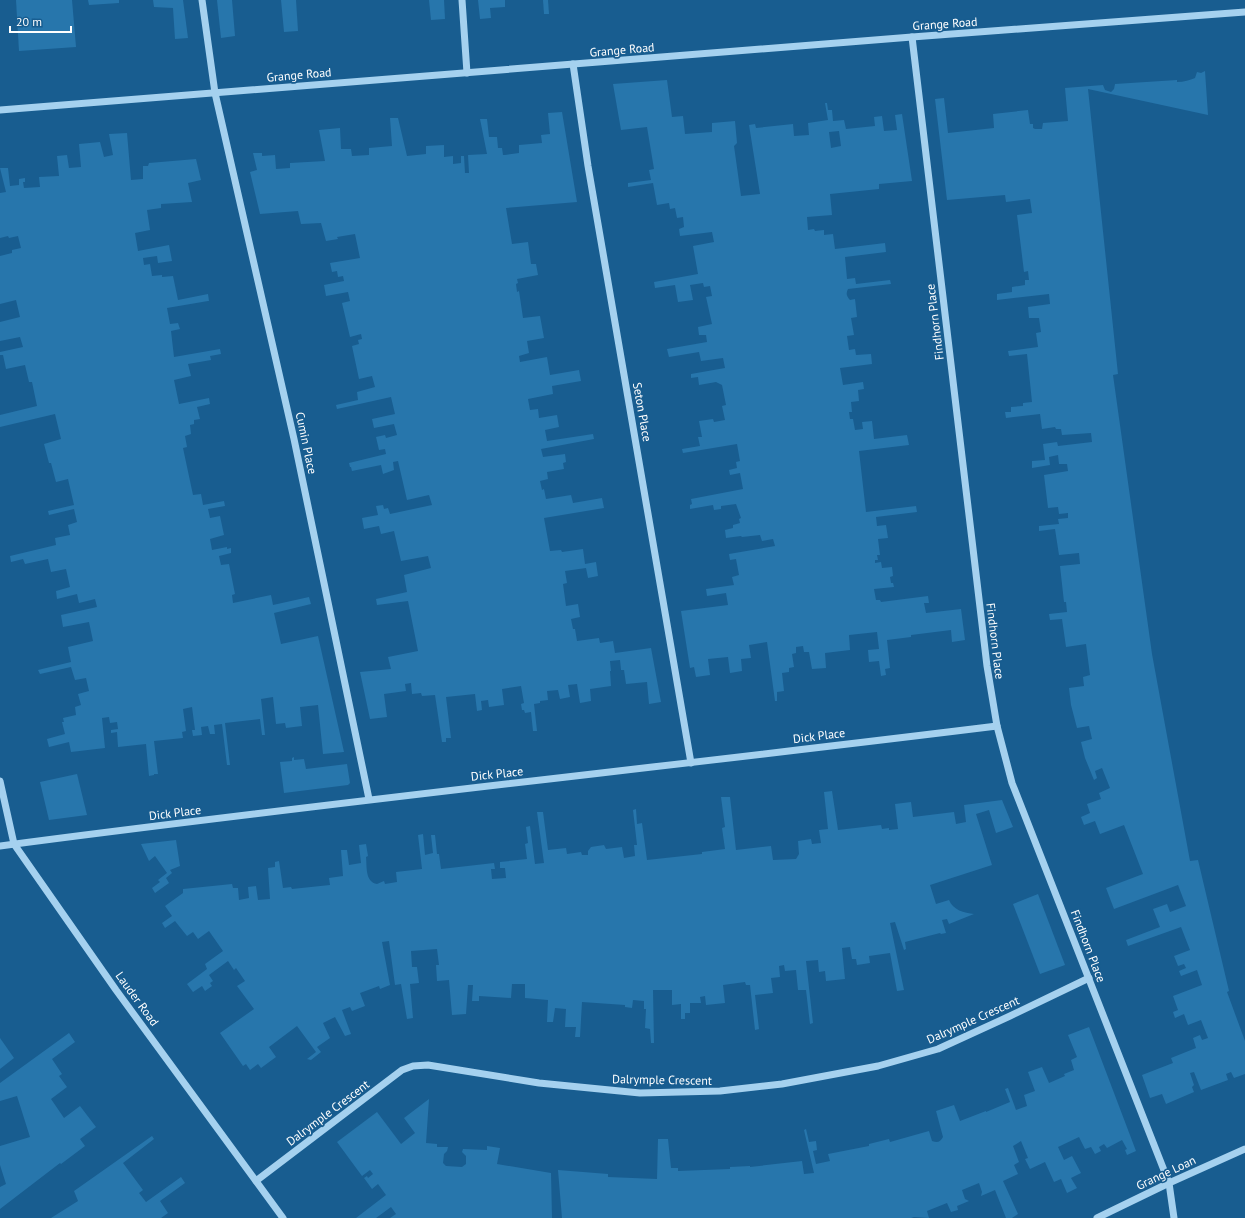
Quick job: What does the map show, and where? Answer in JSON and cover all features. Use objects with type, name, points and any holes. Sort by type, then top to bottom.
[{"type":"street","name":"Cumin Place","points":[[202,0],[215,93],[294,439],[369,799]]},
{"type":"street","points":[[462,0],[467,73]]},
{"type":"street","name":"Grange Road","points":[[0,110],[912,37],[1245,12]]},
{"type":"street","name":"Findhorn Place","points":[[912,37],[987,666],[997,726],[1012,783],[1168,1183],[1174,1218]]},
{"type":"street","name":"Seton Place","points":[[573,64],[588,166],[691,763]]},
{"type":"street","name":"Dick Place","points":[[0,846],[369,799],[691,763],[997,726]]},
{"type":"street","name":"Lauder Road","points":[[0,781],[14,844],[116,990],[283,1218]]},
{"type":"street","name":"Dalrymple Crescent","points":[[256,1182],[402,1070],[413,1066],[428,1065],[539,1083],[640,1093],[720,1092],[858,1071],[938,1049],[1089,978]]},
{"type":"street","name":"Grange Loan","points":[[1097,1218],[1168,1183],[1245,1149]]},
{"type":"shaded area","points":[[16,0],[72,0],[76,47],[19,51]]},
{"type":"shaded area","points":[[88,0],[119,0],[119,3],[89,5]]},
{"type":"shaded area","points":[[153,0],[183,0],[188,38],[175,39],[173,8],[154,7]]},
{"type":"shaded area","points":[[217,0],[232,0],[235,36],[221,38]]},
{"type":"shaded area","points":[[281,0],[296,0],[298,31],[284,32]]},
{"type":"shaded area","points":[[429,0],[444,0],[445,19],[431,20]]},
{"type":"shaded area","points":[[478,0],[505,0],[505,7],[490,8],[491,18],[480,19]]},
{"type":"shaded area","points":[[543,0],[548,0],[549,14],[544,14]]},
{"type":"shaded area","points":[[1205,71],[1208,115],[1088,89],[1118,374],[1113,375],[1152,654],[1190,861],[1198,860],[1229,991],[1227,992],[1245,1041],[1245,1074],[1234,1078],[1231,1072],[1226,1074],[1228,1080],[1201,1090],[1194,1072],[1190,1073],[1194,1085],[1192,1087],[1194,1092],[1166,1104],[1162,1094],[1150,1098],[1142,1075],[1173,1063],[1171,1058],[1196,1048],[1193,1038],[1200,1035],[1202,1040],[1208,1038],[1201,1020],[1188,1025],[1184,1014],[1175,1018],[1173,1012],[1178,1010],[1173,996],[1202,985],[1197,970],[1181,976],[1179,971],[1186,968],[1184,964],[1178,966],[1174,956],[1190,950],[1181,927],[1128,946],[1126,940],[1160,927],[1153,909],[1167,904],[1170,912],[1186,906],[1178,885],[1114,909],[1106,888],[1143,874],[1124,825],[1100,834],[1095,821],[1084,825],[1081,817],[1090,813],[1087,804],[1101,799],[1099,793],[1110,788],[1102,768],[1095,771],[1097,778],[1094,780],[1085,758],[1081,742],[1092,739],[1089,726],[1077,728],[1071,705],[1069,688],[1084,686],[1083,677],[1090,675],[1086,644],[1066,647],[1062,619],[1050,620],[1049,614],[1067,612],[1066,602],[1064,602],[1060,566],[1080,564],[1079,553],[1059,555],[1055,529],[1039,531],[1039,526],[1059,524],[1058,519],[1068,518],[1068,513],[1059,514],[1058,507],[1048,508],[1044,475],[1068,471],[1067,464],[1059,464],[1058,455],[1049,457],[1050,465],[1032,468],[1032,461],[1045,460],[1043,444],[1057,442],[1058,446],[1092,442],[1091,433],[1062,435],[1061,429],[1056,429],[1055,427],[1042,429],[1040,414],[1006,418],[1005,412],[1011,412],[1011,407],[1023,406],[1023,403],[1032,402],[1027,354],[1009,356],[1008,351],[1038,347],[1036,333],[1041,332],[1039,318],[1029,318],[1028,307],[1050,304],[1049,294],[997,300],[997,294],[1012,292],[1012,287],[1025,285],[1025,280],[1029,280],[1028,271],[1024,272],[1017,215],[1032,213],[1030,199],[1006,202],[1005,195],[947,200],[935,99],[944,98],[948,133],[994,128],[993,114],[1028,110],[1030,124],[1033,124],[1033,128],[1035,129],[1042,129],[1043,123],[1068,121],[1065,88],[1103,85],[1105,90],[1111,92],[1114,89],[1115,84],[1177,80],[1177,82],[1182,82],[1195,78],[1197,72],[1201,73]]},
{"type":"shaded area","points":[[667,80],[672,117],[683,116],[685,134],[712,132],[712,123],[735,121],[737,143],[734,146],[741,196],[760,194],[749,125],[755,124],[756,128],[793,124],[794,136],[809,135],[808,123],[828,120],[825,103],[827,103],[828,110],[832,110],[833,121],[844,120],[846,129],[875,126],[874,117],[882,116],[884,131],[897,130],[895,115],[902,114],[912,181],[879,184],[879,189],[830,194],[832,215],[807,217],[808,230],[824,230],[824,235],[833,234],[835,249],[885,243],[886,252],[845,257],[847,279],[855,278],[856,284],[890,280],[891,284],[848,289],[847,294],[849,299],[855,299],[857,317],[851,318],[854,335],[847,336],[849,350],[855,349],[856,355],[871,354],[872,364],[840,368],[843,385],[863,382],[864,389],[858,390],[859,401],[851,402],[852,412],[849,412],[850,419],[853,419],[855,430],[863,429],[862,422],[872,421],[874,439],[907,435],[909,445],[859,451],[866,512],[916,506],[917,512],[876,517],[877,526],[886,525],[888,538],[878,539],[880,555],[877,555],[878,560],[875,560],[875,563],[881,562],[882,568],[892,567],[893,576],[890,577],[891,583],[893,583],[894,587],[874,589],[876,600],[880,600],[881,602],[928,596],[929,603],[924,603],[926,613],[961,609],[965,640],[952,642],[951,630],[911,635],[911,637],[887,640],[890,668],[885,669],[886,675],[881,676],[879,661],[869,662],[868,650],[879,649],[877,632],[849,635],[850,650],[825,653],[826,668],[812,669],[809,652],[804,652],[803,646],[796,647],[796,653],[792,654],[794,667],[789,668],[789,672],[782,673],[784,691],[777,692],[777,701],[775,701],[767,642],[749,645],[751,658],[741,659],[742,671],[730,673],[728,657],[708,659],[710,675],[696,677],[694,667],[690,668],[681,611],[728,605],[726,593],[707,596],[706,589],[734,585],[732,577],[739,575],[736,559],[730,560],[729,554],[775,546],[773,539],[762,541],[760,535],[726,538],[725,530],[733,528],[733,525],[740,523],[739,519],[741,518],[736,504],[721,506],[721,509],[714,510],[713,505],[690,509],[690,505],[692,504],[691,499],[743,489],[740,473],[730,475],[729,470],[737,468],[736,462],[740,461],[737,444],[683,453],[682,449],[700,446],[698,437],[702,437],[699,421],[713,419],[714,422],[725,420],[722,406],[726,405],[722,385],[716,382],[699,385],[698,377],[691,378],[691,374],[725,368],[723,358],[701,361],[699,352],[669,357],[667,349],[707,342],[706,335],[699,335],[698,327],[712,324],[706,297],[712,296],[710,286],[704,287],[703,283],[690,285],[693,300],[678,302],[675,285],[655,288],[654,282],[698,274],[693,246],[714,242],[712,232],[680,236],[679,229],[684,227],[683,217],[677,218],[675,208],[670,209],[669,203],[657,205],[653,183],[628,187],[628,183],[651,180],[649,170],[654,169],[647,127],[621,130],[613,84]],"holes":[[[839,131],[841,146],[831,148],[829,132]]]},
{"type":"shaded area","points":[[562,112],[577,202],[506,208],[512,244],[528,242],[531,264],[536,264],[538,275],[517,279],[517,292],[519,291],[523,318],[540,316],[544,338],[527,341],[529,353],[519,356],[520,362],[547,357],[550,375],[579,370],[581,381],[552,386],[553,394],[528,399],[530,410],[538,409],[539,418],[557,415],[559,427],[545,430],[547,441],[593,434],[594,439],[541,449],[543,457],[565,454],[566,462],[563,463],[564,469],[547,472],[548,479],[540,481],[542,490],[544,489],[546,499],[571,495],[573,503],[602,498],[604,508],[544,518],[550,551],[561,550],[562,552],[583,549],[585,564],[596,562],[598,576],[588,578],[586,568],[565,571],[567,583],[563,584],[566,606],[578,604],[580,617],[571,619],[573,629],[575,629],[577,641],[599,638],[600,643],[613,641],[615,653],[651,648],[661,702],[649,704],[647,682],[626,684],[624,670],[621,670],[620,660],[610,661],[611,686],[590,689],[591,701],[580,703],[577,684],[568,685],[570,697],[560,699],[558,690],[547,691],[548,700],[540,701],[540,703],[534,704],[537,731],[533,731],[531,712],[525,713],[524,710],[522,710],[521,704],[524,703],[521,686],[502,689],[504,705],[489,707],[488,700],[481,701],[482,710],[477,711],[475,694],[446,697],[451,738],[446,738],[446,742],[442,742],[435,695],[422,696],[421,693],[412,694],[411,683],[405,684],[406,691],[384,694],[387,717],[370,719],[360,672],[391,669],[388,657],[418,651],[408,601],[377,605],[376,599],[407,592],[404,575],[431,568],[428,556],[401,561],[394,531],[381,534],[379,526],[364,529],[362,518],[378,515],[376,506],[383,505],[384,509],[388,508],[390,514],[432,505],[429,495],[407,500],[398,461],[393,462],[394,470],[383,474],[381,465],[352,471],[350,467],[349,463],[386,454],[385,449],[379,450],[376,437],[385,435],[386,438],[397,435],[394,424],[374,428],[372,419],[395,414],[391,397],[337,409],[336,405],[358,400],[357,392],[375,387],[372,376],[359,379],[352,346],[359,344],[358,340],[362,339],[361,334],[350,337],[342,303],[350,301],[348,292],[326,296],[324,285],[344,281],[343,276],[338,277],[337,271],[332,272],[330,263],[360,258],[355,234],[337,237],[338,239],[326,241],[321,223],[301,224],[298,211],[260,214],[250,172],[257,170],[253,153],[262,153],[262,156],[275,155],[276,169],[290,168],[290,163],[325,161],[319,130],[340,128],[341,149],[351,149],[352,156],[369,155],[369,148],[392,146],[390,118],[398,118],[407,156],[426,154],[426,146],[444,145],[444,157],[453,156],[453,164],[461,163],[461,156],[464,156],[465,173],[469,173],[468,155],[487,154],[480,119],[487,119],[489,137],[497,137],[498,148],[502,148],[503,155],[505,155],[519,153],[519,145],[542,143],[541,135],[550,134],[548,113]]},
{"type":"shaded area","points":[[127,133],[131,180],[143,179],[143,166],[148,166],[149,163],[196,159],[201,180],[188,183],[192,202],[161,204],[161,208],[147,210],[150,230],[135,233],[138,251],[169,245],[172,261],[158,263],[157,256],[143,258],[144,265],[150,264],[152,276],[173,276],[178,300],[208,294],[209,301],[167,308],[170,324],[178,323],[180,329],[171,331],[174,357],[220,349],[221,354],[210,356],[211,360],[188,364],[191,376],[174,380],[179,404],[209,398],[210,404],[197,407],[200,419],[194,420],[194,424],[190,425],[191,434],[185,436],[187,447],[183,448],[193,495],[201,494],[203,505],[224,501],[225,506],[208,509],[210,518],[220,516],[224,535],[210,539],[212,550],[227,547],[227,549],[231,548],[231,553],[219,556],[221,565],[229,564],[235,594],[232,595],[233,603],[271,595],[273,605],[309,597],[311,604],[274,613],[281,644],[318,636],[344,752],[323,754],[318,705],[300,707],[302,726],[286,728],[285,723],[276,724],[273,697],[261,699],[265,735],[262,735],[260,719],[225,723],[230,765],[227,765],[222,724],[214,725],[215,734],[210,734],[208,726],[201,727],[202,735],[193,736],[192,730],[195,730],[192,707],[183,709],[186,731],[182,732],[183,738],[154,741],[158,774],[149,776],[146,744],[118,747],[117,732],[111,733],[111,730],[118,729],[117,722],[110,723],[109,717],[102,718],[105,748],[71,752],[69,742],[49,747],[47,739],[65,734],[62,722],[64,722],[63,718],[76,715],[75,707],[81,705],[78,694],[89,691],[86,678],[75,680],[71,667],[40,674],[38,670],[71,662],[68,647],[93,641],[89,622],[63,627],[61,615],[97,607],[95,599],[79,603],[77,594],[57,599],[56,591],[70,587],[66,569],[51,572],[48,559],[25,564],[23,559],[11,562],[10,556],[56,545],[55,538],[70,535],[68,525],[77,522],[74,509],[49,515],[48,511],[74,505],[68,479],[56,482],[44,444],[61,439],[55,414],[0,427],[0,415],[37,406],[32,382],[29,382],[25,365],[6,369],[3,355],[0,355],[0,352],[23,347],[20,337],[0,341],[0,322],[20,317],[16,300],[0,304],[0,256],[12,253],[12,250],[21,248],[18,236],[0,238],[0,193],[6,192],[0,168],[8,168],[10,186],[19,185],[19,179],[25,178],[25,182],[23,182],[24,188],[40,187],[39,177],[59,176],[57,156],[67,155],[69,168],[81,167],[79,144],[100,142],[104,157],[113,155],[109,134]]},
{"type":"shaded area","points":[[294,757],[294,760],[304,759],[306,769],[347,764],[350,783],[348,785],[284,793],[280,762],[292,761],[292,758]]},
{"type":"shaded area","points":[[77,774],[87,815],[49,820],[40,782]]},
{"type":"shaded area","points":[[832,791],[838,830],[881,825],[882,829],[898,829],[895,804],[911,802],[913,817],[954,812],[956,824],[966,822],[964,805],[1002,800],[1013,827],[996,833],[989,810],[976,814],[992,865],[930,885],[936,904],[949,900],[956,909],[974,914],[949,924],[947,919],[942,920],[946,933],[940,933],[905,942],[906,949],[904,950],[895,922],[890,923],[904,990],[897,991],[890,953],[869,956],[870,963],[857,965],[856,959],[852,959],[850,947],[842,948],[845,979],[826,981],[825,971],[819,972],[818,960],[806,961],[813,1023],[810,1024],[806,990],[798,990],[796,970],[785,971],[784,965],[779,966],[780,977],[771,978],[773,993],[755,995],[759,1029],[755,1030],[750,985],[746,985],[745,982],[723,985],[725,1003],[706,1005],[705,996],[700,997],[701,1003],[690,1003],[690,1013],[685,1013],[685,1019],[681,1019],[681,1004],[672,1005],[672,990],[653,990],[654,1043],[651,1043],[650,1029],[645,1028],[646,1009],[644,1009],[644,1001],[633,1000],[632,1008],[625,1007],[625,1005],[582,1002],[580,1037],[575,1037],[576,1027],[565,1027],[566,1009],[555,1008],[553,1022],[547,1022],[548,1000],[525,998],[525,984],[512,984],[511,998],[479,996],[479,1001],[472,1001],[473,985],[468,985],[466,1014],[452,1015],[449,980],[437,981],[436,965],[439,965],[437,949],[411,951],[412,967],[417,967],[419,983],[410,984],[413,1018],[407,1019],[401,984],[395,985],[389,941],[382,942],[390,985],[380,989],[379,986],[360,993],[365,1006],[352,1011],[350,1007],[342,1010],[351,1034],[345,1036],[335,1017],[323,1023],[330,1038],[317,1047],[321,1052],[311,1060],[307,1059],[316,1052],[297,1026],[269,1047],[276,1057],[261,1068],[258,1064],[250,1070],[246,1064],[243,1066],[220,1033],[254,1009],[237,986],[245,981],[236,968],[234,970],[228,961],[209,975],[213,981],[210,983],[212,986],[205,991],[202,986],[193,992],[187,984],[207,969],[205,964],[223,951],[209,931],[198,939],[193,932],[187,936],[175,921],[165,928],[162,923],[172,916],[165,906],[183,893],[183,889],[232,884],[233,888],[238,888],[239,900],[249,898],[248,887],[256,886],[258,900],[270,899],[268,868],[275,867],[275,862],[279,861],[283,888],[291,887],[292,889],[330,885],[329,878],[343,876],[341,850],[347,850],[349,865],[361,863],[359,845],[366,844],[368,856],[366,857],[367,869],[370,880],[373,883],[377,884],[384,881],[385,884],[397,882],[396,872],[422,869],[418,835],[423,834],[425,855],[433,853],[431,835],[435,835],[437,854],[439,854],[441,869],[494,863],[495,869],[491,869],[492,879],[506,878],[505,868],[500,868],[500,862],[527,859],[525,844],[528,843],[526,827],[530,826],[535,864],[544,863],[537,812],[543,812],[548,850],[566,848],[567,854],[581,852],[582,855],[588,855],[588,851],[591,847],[604,845],[606,849],[622,847],[624,858],[635,856],[634,845],[637,845],[633,810],[636,809],[637,824],[642,823],[647,860],[702,854],[702,852],[725,849],[722,828],[725,827],[721,797],[730,797],[736,850],[771,846],[773,860],[796,859],[799,854],[798,841],[811,839],[812,844],[821,843],[819,830],[828,829],[824,792]]},
{"type":"shaded area","points":[[176,840],[180,866],[170,870],[172,873],[166,878],[169,883],[155,893],[152,888],[160,882],[158,880],[167,873],[155,856],[149,861],[141,844]]},
{"type":"shaded area","points":[[1038,894],[1065,965],[1040,974],[1013,904]]},
{"type":"shaded area","points":[[1089,1027],[1136,1151],[1127,1155],[1125,1150],[1127,1149],[1122,1140],[1107,1148],[1104,1144],[1099,1147],[1101,1151],[1095,1154],[1091,1147],[1085,1149],[1079,1137],[1058,1147],[1064,1160],[1072,1156],[1081,1173],[1071,1178],[1077,1188],[1067,1193],[1061,1179],[1054,1182],[1045,1162],[1030,1169],[1025,1159],[1028,1158],[1021,1141],[1013,1146],[1019,1162],[1014,1165],[1018,1174],[1003,1181],[1018,1214],[1012,1218],[1006,1218],[995,1190],[981,1196],[982,1192],[979,1183],[962,1190],[965,1199],[969,1201],[957,1206],[958,1210],[951,1212],[947,1203],[927,1211],[929,1218],[562,1218],[558,1170],[608,1174],[608,1177],[657,1179],[658,1139],[668,1139],[671,1168],[678,1168],[678,1171],[730,1169],[730,1167],[750,1167],[802,1161],[804,1174],[814,1173],[804,1130],[806,1129],[809,1142],[816,1141],[817,1150],[813,1151],[816,1164],[830,1161],[828,1154],[869,1146],[869,1144],[889,1139],[890,1142],[929,1131],[932,1141],[939,1142],[943,1137],[936,1111],[954,1105],[960,1121],[1010,1102],[1005,1089],[1008,1088],[1016,1110],[1027,1106],[1024,1095],[1035,1091],[1028,1072],[1042,1067],[1049,1083],[1074,1070],[1071,1060],[1077,1057],[1068,1035]]},
{"type":"shaded area","points":[[69,1033],[75,1042],[52,1059],[62,1074],[59,1076],[67,1087],[51,1099],[64,1118],[80,1106],[96,1127],[80,1139],[85,1146],[61,1164],[60,1163],[0,1209],[0,1187],[6,1184],[0,1165],[0,1146],[30,1137],[17,1096],[0,1101],[0,1083]]},
{"type":"shaded area","points":[[0,1038],[14,1058],[0,1069]]},
{"type":"shaded area","points":[[429,1099],[426,1143],[437,1144],[437,1147],[448,1147],[444,1154],[443,1163],[446,1166],[462,1167],[466,1164],[466,1156],[462,1152],[463,1149],[487,1150],[487,1146],[500,1148],[497,1164],[551,1173],[552,1218],[390,1218],[396,1214],[391,1207],[376,1218],[356,1218],[386,1195],[378,1184],[372,1189],[364,1178],[367,1176],[368,1178],[373,1174],[370,1170],[362,1176],[337,1142],[377,1112],[401,1144],[415,1133],[404,1118]]},
{"type":"shaded area","points":[[152,1136],[154,1139],[123,1163],[143,1190],[139,1193],[146,1202],[181,1177],[185,1183],[160,1201],[168,1213],[161,1218],[51,1218],[78,1201],[74,1191]]}]
